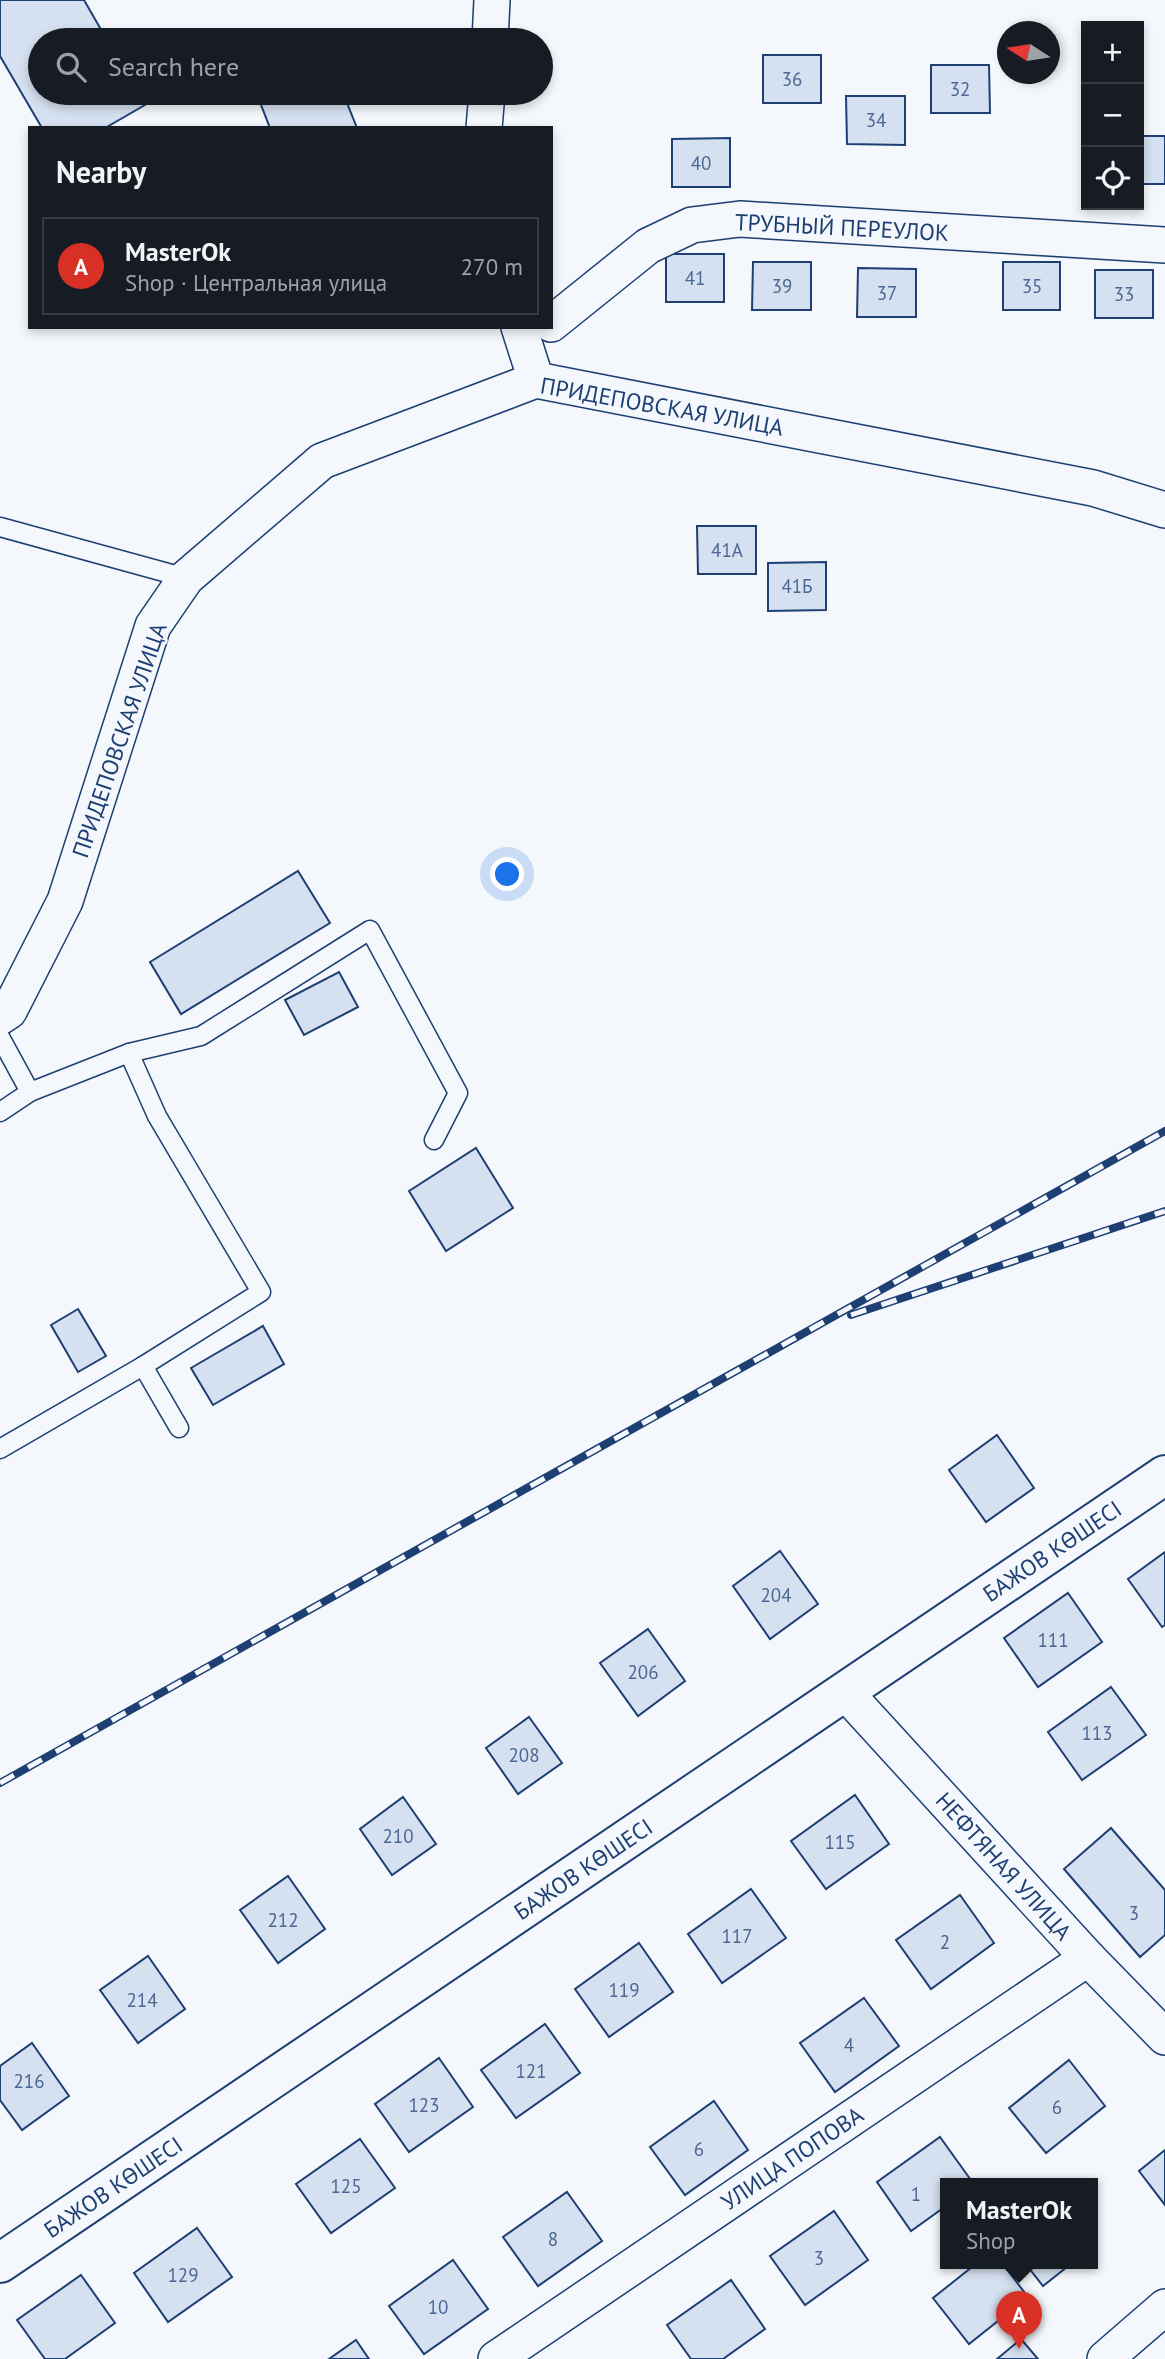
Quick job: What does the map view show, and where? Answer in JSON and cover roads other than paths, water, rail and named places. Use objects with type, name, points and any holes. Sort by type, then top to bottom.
[{"type":"main road","name":"БАЖОВ КӨШЕСІ","points":[[0,2263],[1165,1475]]},
{"type":"street","points":[[491,28],[492,0]]},
{"type":"street","points":[[484,126],[485,105]]},
{"type":"street","name":"ТРУБНЫЙ ПЕРЕУЛОК","points":[[553,318],[648,246],[692,225],[740,219],[1165,245]]},
{"type":"street","points":[[536,331],[536,380]]},
{"type":"street","name":"ПРИДЕПОВСКАЯ УЛИЦА","points":[[0,1017],[9,1011],[65,901],[153,626],[186,578],[322,461],[536,380],[1093,488],[1165,510]]},
{"type":"street","name":"НЕФТЯНАЯ УЛИЦА","points":[[845,1692],[1088,1958],[1162,2028]]},
{"type":"street","name":"УЛИЦА ПОПОВА","points":[[496,2359],[1088,1958]]},
{"type":"street","points":[[1105,2359],[1165,2307]]},
{"type":"lane","points":[[0,527],[186,578]]},
{"type":"lane","points":[[0,1112],[30,1093],[129,1053],[201,1035],[370,930],[458,1093],[435,1140]]},
{"type":"lane","points":[[0,1037],[30,1093]]},
{"type":"lane","points":[[0,1450],[143,1366],[261,1292],[157,1116],[129,1053]]},
{"type":"lane","points":[[143,1366],[179,1428]]},
{"type":"railway","points":[[0,1783],[1165,1131]]},
{"type":"railway","points":[[851,1315],[1165,1211]]},
{"type":"place","name":"MasterOk","points":[[1019,2349]]}]
